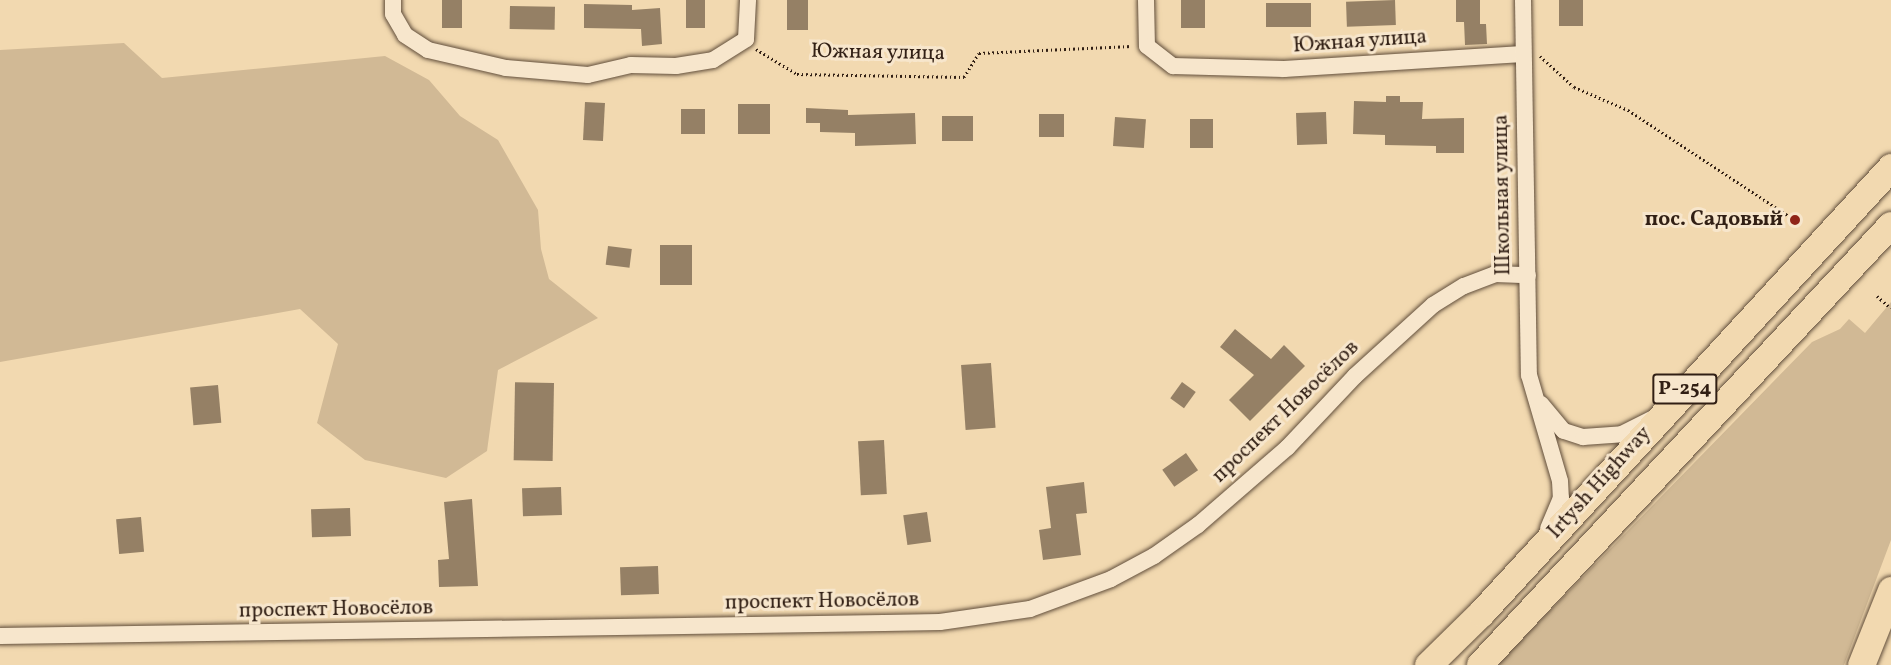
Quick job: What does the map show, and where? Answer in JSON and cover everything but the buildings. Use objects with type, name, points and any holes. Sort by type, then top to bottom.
[{"type":"highway","name":"Irtysh Highway","points":[[1428,665],[1481,613],[1891,167]]},
{"type":"highway","points":[[1861,665],[1891,590]]},
{"type":"main road","points":[[1480,665],[1891,225]]},
{"type":"main road","points":[[1434,665],[1481,613]]},
{"type":"street","points":[[393,7],[405,35],[428,50],[537,73],[588,75],[631,65],[676,66],[713,60],[746,39],[748,0]]},
{"type":"street","points":[[1146,0],[1147,46]]},
{"type":"street","name":"Школьная улица","points":[[1523,0],[1531,389]]},
{"type":"street","name":"Южная улица","points":[[1147,46],[1173,66],[1284,69],[1523,54]]},
{"type":"street","name":"проспект Новосёлов","points":[[0,636],[940,622],[1030,609],[1111,579],[1154,556],[1198,525],[1287,448],[1355,376],[1433,305],[1464,286],[1495,274],[1527,274]]},
{"type":"street","points":[[1531,389],[1552,421],[1583,438],[1622,434],[1663,413]]},
{"type":"street","points":[[1530,559],[1556,513],[1560,498],[1554,458],[1531,389]]},
{"type":"path","name":"Южная улица","points":[[746,39],[767,59],[797,74],[964,77],[979,53],[1147,46]]},
{"type":"path","points":[[1523,54],[1542,56],[1574,87],[1628,110],[1792,218]]},
{"type":"path","points":[[1877,296],[1891,308]]},
{"type":"shaded area","points":[[124,43],[162,78],[385,56],[429,80],[460,116],[498,140],[538,210],[541,249],[549,279],[598,318],[498,370],[487,451],[446,478],[365,460],[317,423],[338,344],[300,309],[0,362],[0,50]]},
{"type":"shaded area","points":[[1891,302],[1891,540],[1844,665],[1497,665],[1812,342],[1840,329],[1849,319],[1865,333]]},
{"type":"place","name":"пос. Садовый","points":[[1795,220]]}]
